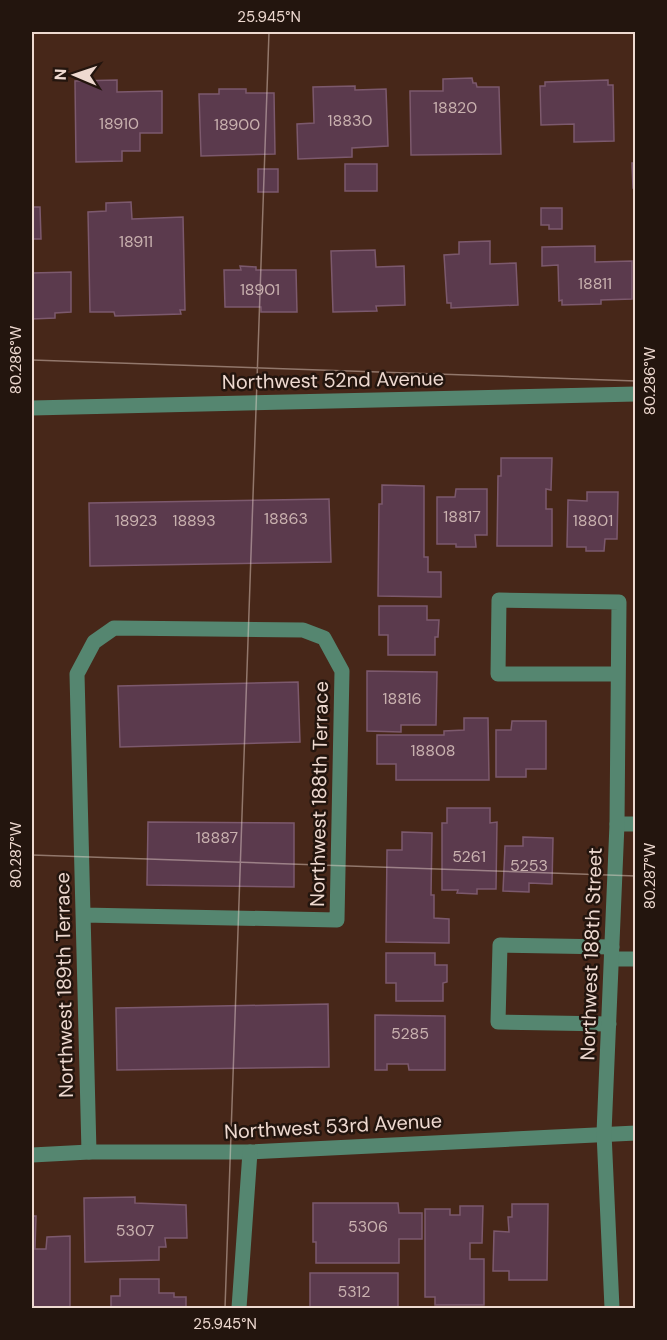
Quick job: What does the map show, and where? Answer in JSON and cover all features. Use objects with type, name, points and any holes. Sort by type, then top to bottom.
[{"type":"street","name":"Northwest 52nd Avenue","points":[[32,408],[636,394]]},
{"type":"street","name":"Northwest 188th Street","points":[[612,1308],[604,1133],[617,824],[619,602],[499,600],[498,674],[618,674]]},
{"type":"street","name":"Northwest 188th Terrace","points":[[83,915],[337,920],[342,671],[324,638],[303,630],[114,628],[94,642]]},
{"type":"street","name":"Northwest 189th Terrace","points":[[89,1152],[77,674],[94,642]]},
{"type":"street","points":[[617,824],[636,824]]},
{"type":"street","points":[[609,1024],[498,1022],[500,945],[612,953],[636,959]]},
{"type":"street","name":"Northwest 53rd Avenue","points":[[32,1155],[89,1152],[250,1152],[636,1133]]},
{"type":"street","points":[[239,1308],[250,1152]]},
{"type":"building","points":[[472,78],[477,87],[499,87],[501,154],[411,155],[410,91],[443,91],[443,79]]},
{"type":"building","points":[[117,80],[117,92],[162,91],[162,133],[140,133],[140,151],[122,151],[122,161],[76,162],[75,81]]},
{"type":"building","points":[[608,80],[608,85],[613,85],[614,141],[574,142],[574,124],[541,125],[540,86],[545,86],[545,82]]},
{"type":"building","points":[[355,86],[355,90],[386,89],[388,146],[352,148],[352,157],[298,159],[297,124],[314,123],[313,87]]},
{"type":"building","points":[[219,89],[246,89],[246,93],[274,93],[275,154],[201,156],[199,94],[219,94]]},
{"type":"building","points":[[632,163],[636,163],[636,188],[633,188]]},
{"type":"building","points":[[345,164],[377,164],[377,191],[345,191]]},
{"type":"building","points":[[258,169],[278,169],[278,192],[258,192]]},
{"type":"building","points":[[131,202],[132,219],[183,217],[185,310],[180,310],[181,314],[115,316],[114,312],[90,312],[88,212],[106,211],[106,203]]},
{"type":"building","points":[[32,207],[40,207],[41,239],[32,239]]},
{"type":"building","points":[[541,208],[562,208],[562,229],[549,229],[549,225],[541,225]]},
{"type":"building","points":[[490,241],[490,264],[516,263],[518,305],[451,308],[451,303],[447,303],[444,255],[459,254],[459,242]]},
{"type":"building","points":[[595,246],[595,262],[632,261],[632,299],[601,300],[601,304],[562,305],[562,300],[559,301],[558,265],[542,266],[542,247]]},
{"type":"building","points":[[375,250],[376,267],[404,266],[405,305],[376,306],[377,311],[333,312],[331,251]]},
{"type":"building","points":[[240,266],[256,267],[256,270],[296,270],[297,312],[261,312],[261,307],[225,307],[224,270],[241,270]]},
{"type":"building","points":[[71,272],[71,312],[55,313],[55,318],[32,319],[32,273]]},
{"type":"building","points":[[501,458],[552,458],[551,490],[546,489],[546,509],[552,509],[552,546],[497,546],[498,476],[501,476]]},
{"type":"building","points":[[382,485],[424,486],[424,557],[428,557],[428,572],[441,572],[441,597],[378,596],[379,504],[382,504]]},
{"type":"building","points":[[456,489],[487,489],[487,535],[475,535],[476,547],[437,544],[437,497],[455,497]]},
{"type":"building","points":[[587,492],[618,492],[617,539],[605,539],[604,551],[586,551],[586,547],[567,547],[568,500],[587,501]]},
{"type":"building","points":[[329,499],[331,562],[90,566],[89,503]]},
{"type":"building","points":[[379,606],[427,606],[427,620],[439,620],[438,637],[435,637],[435,655],[388,655],[388,635],[379,635]]},
{"type":"building","points":[[367,671],[437,672],[436,725],[401,725],[401,732],[367,731]]},
{"type":"building","points":[[298,682],[300,742],[120,747],[118,686]]},
{"type":"building","points":[[464,718],[488,718],[489,780],[396,780],[396,764],[377,764],[377,735],[444,735],[444,731],[464,730]]},
{"type":"building","points":[[512,721],[546,721],[546,769],[526,769],[526,777],[496,777],[496,730],[511,730]]},
{"type":"building","points":[[447,808],[490,808],[490,823],[497,822],[496,889],[477,889],[477,894],[457,893],[458,890],[442,890],[442,823],[447,823]]},
{"type":"building","points":[[148,822],[294,823],[294,887],[147,885]]},
{"type":"building","points":[[402,832],[432,833],[431,895],[434,895],[434,918],[449,919],[449,943],[386,942],[387,850],[402,850]]},
{"type":"building","points":[[523,837],[553,838],[552,884],[529,883],[529,892],[503,891],[505,846],[523,846]]},
{"type":"building","points":[[386,953],[435,953],[435,965],[447,965],[447,982],[443,983],[443,1001],[396,1001],[396,983],[386,983]]},
{"type":"building","points":[[328,1004],[329,1067],[117,1070],[116,1008]]},
{"type":"building","points":[[375,1015],[445,1016],[445,1070],[409,1070],[408,1064],[387,1064],[387,1070],[375,1070]]},
{"type":"building","points":[[135,1197],[135,1203],[186,1205],[187,1238],[165,1238],[166,1247],[159,1247],[159,1260],[85,1262],[84,1198]]},
{"type":"building","points":[[313,1203],[398,1203],[399,1213],[422,1213],[422,1239],[399,1239],[399,1263],[316,1263],[316,1242],[313,1242]]},
{"type":"building","points":[[512,1204],[548,1204],[547,1280],[509,1280],[509,1271],[493,1271],[494,1231],[509,1232],[508,1217],[512,1217]]},
{"type":"building","points":[[460,1206],[483,1206],[482,1243],[470,1243],[470,1259],[484,1259],[484,1305],[435,1305],[435,1297],[425,1297],[425,1209],[450,1209],[450,1215],[460,1215]]},
{"type":"building","points":[[32,1216],[36,1216],[35,1249],[46,1249],[47,1237],[70,1236],[70,1308],[32,1308]]},
{"type":"building","points":[[310,1273],[398,1273],[398,1308],[310,1308]]},
{"type":"building","points":[[120,1279],[159,1279],[159,1293],[174,1293],[174,1297],[186,1297],[186,1308],[111,1308],[111,1296],[120,1296]]}]
